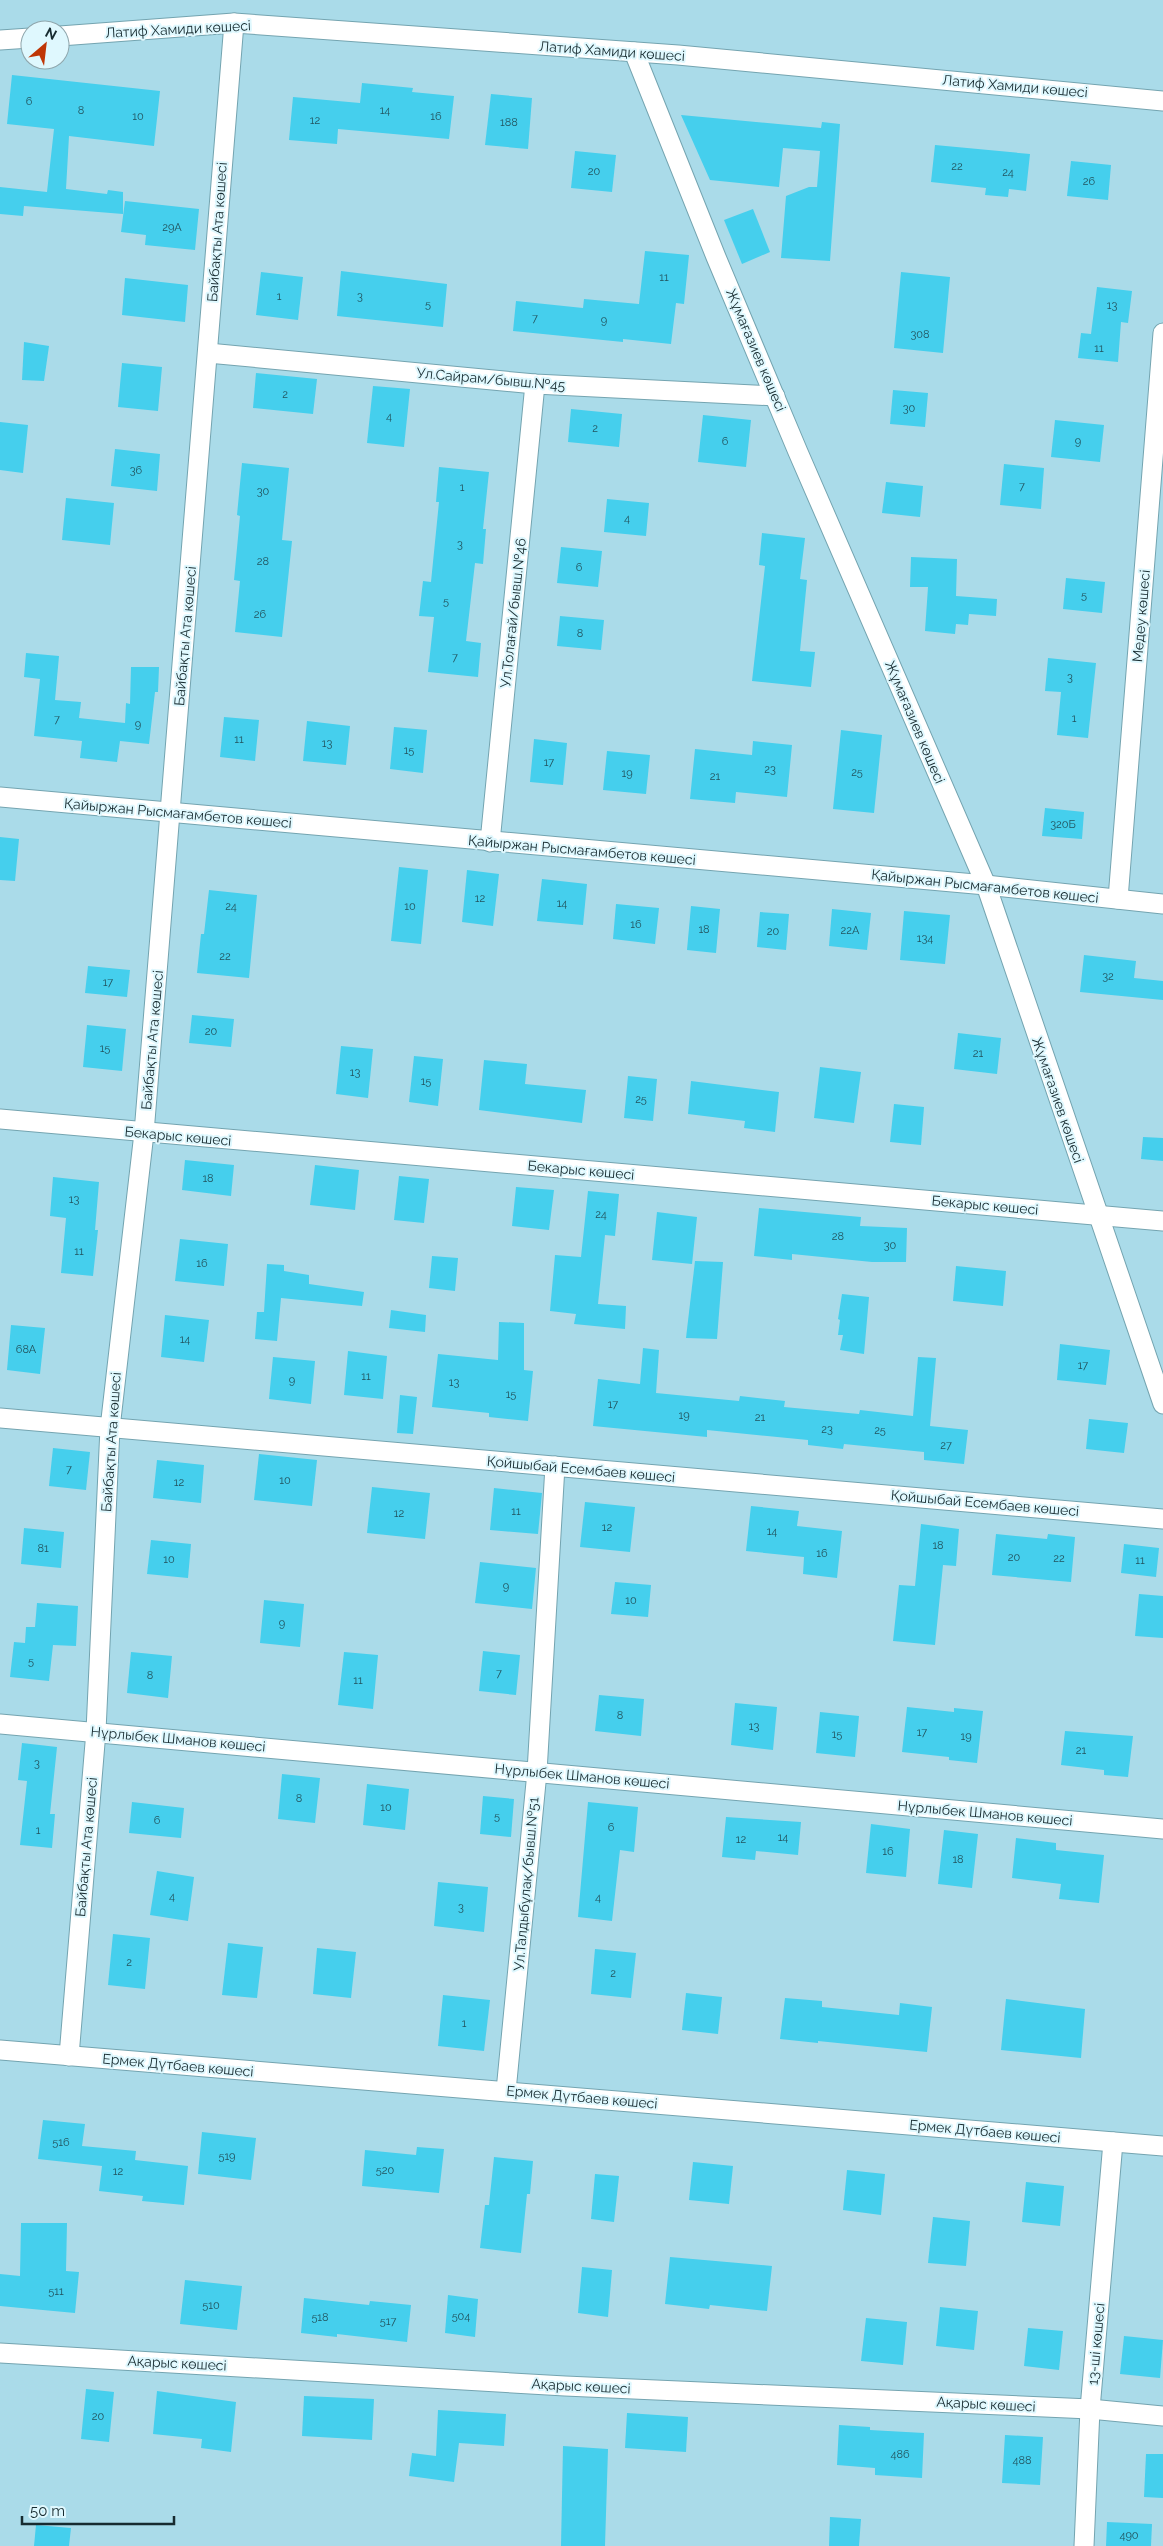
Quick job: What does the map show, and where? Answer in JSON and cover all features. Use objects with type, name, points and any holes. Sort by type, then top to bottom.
[{"type":"street","name":"Латиф Хамиди көшесі","points":[[70,35],[234,23],[634,52],[1163,100]]},
{"type":"street","name":"Байбақты Ата көшесі","points":[[69,2056],[96,1731],[110,1428],[144,1133],[234,23]]},
{"type":"street","points":[[0,40],[20,39]]},
{"type":"street","name":"Жұмағазиев көшесі","points":[[634,52],[716,257],[986,884],[1097,1215],[1163,1404]]},
{"type":"street","name":"Медеу көшесі","points":[[1118,900],[1163,333]]},
{"type":"street","name":"Ул.Сайрам/бывш.№45","points":[[208,353],[535,384],[775,396]]},
{"type":"street","name":"Ул.Толағай/бывш.№46","points":[[490,842],[535,384]]},
{"type":"street","name":"Қайыржан Рысмағамбетов көшесі","points":[[0,797],[490,842],[986,884],[1163,904]]},
{"type":"street","name":"Бекарыс көшесі","points":[[0,1119],[1163,1221]]},
{"type":"street","name":"Қойшыбай Есембаев көшесі","points":[[0,1418],[1163,1519]]},
{"type":"street","name":"Ул.Талдыбұлақ/бывш.№51","points":[[506,2091],[537,1772],[555,1466]]},
{"type":"street","name":"Нұрлыбек Шманов көшесі","points":[[0,1724],[96,1731],[1163,1829]]},
{"type":"street","name":"Ермек Дүтбаев көшесi","points":[[0,2050],[1163,2146]]},
{"type":"street","name":"13-ші көшесi","points":[[1084,2546],[1090,2409],[1113,2142]]},
{"type":"street","name":"Ақарыс көшесi","points":[[0,2353],[564,2386],[1090,2409],[1163,2416]]},
{"type":"building","points":[[12,75],[160,91],[154,146],[69,136],[66,189],[107,194],[108,190],[123,192],[123,214],[24,206],[23,216],[0,214],[0,187],[47,192],[54,129],[7,124]]},
{"type":"building","points":[[362,83],[413,88],[412,92],[454,96],[449,139],[338,129],[337,144],[289,140],[293,97],[360,103]]},
{"type":"building","points":[[491,94],[532,98],[528,149],[485,145]]},
{"type":"building","points":[[681,115],[821,128],[822,122],[840,124],[830,261],[781,258],[786,196],[809,187],[817,187],[820,151],[783,148],[779,187],[710,180]]},
{"type":"building","points":[[935,145],[1030,154],[1026,191],[1009,189],[1008,197],[985,195],[986,188],[931,182]]},
{"type":"building","points":[[575,151],[616,155],[612,192],[571,188]]},
{"type":"building","points":[[1071,161],[1111,165],[1108,200],[1067,196]]},
{"type":"building","points":[[125,201],[199,209],[195,250],[145,245],[146,235],[121,232]]},
{"type":"building","points":[[753,209],[770,252],[742,264],[724,220]]},
{"type":"building","points":[[645,251],[689,255],[684,304],[676,303],[671,344],[623,339],[623,342],[513,331],[516,301],[583,308],[584,299],[639,304]]},
{"type":"building","points":[[341,271],[447,284],[443,327],[337,316]]},
{"type":"building","points":[[261,272],[303,277],[298,320],[256,315]]},
{"type":"building","points":[[901,272],[950,277],[943,353],[894,348]]},
{"type":"building","points":[[125,278],[188,285],[185,322],[122,315]]},
{"type":"building","points":[[1097,287],[1132,291],[1128,323],[1121,322],[1118,362],[1078,358],[1081,333],[1091,334]]},
{"type":"building","points":[[24,342],[49,346],[44,381],[22,380]]},
{"type":"building","points":[[122,363],[162,367],[158,411],[118,407]]},
{"type":"building","points":[[256,373],[317,379],[313,414],[253,408]]},
{"type":"building","points":[[373,386],[410,389],[404,447],[367,443]]},
{"type":"building","points":[[893,390],[928,393],[925,427],[890,424]]},
{"type":"building","points":[[571,409],[622,414],[619,447],[568,442]]},
{"type":"building","points":[[703,415],[751,420],[746,467],[698,462]]},
{"type":"building","points":[[1055,420],[1104,425],[1100,462],[1051,457]]},
{"type":"building","points":[[0,422],[28,425],[23,473],[0,470]]},
{"type":"building","points":[[115,449],[160,454],[157,491],[111,486]]},
{"type":"building","points":[[242,463],[289,468],[282,540],[292,541],[282,637],[235,632],[240,581],[234,580],[240,516],[237,515]]},
{"type":"building","points":[[1004,464],[1044,468],[1041,509],[1000,505]]},
{"type":"building","points":[[439,467],[489,472],[483,529],[486,529],[483,564],[475,563],[466,641],[481,643],[478,677],[428,672],[434,617],[419,616],[423,581],[431,582],[439,502],[436,502]]},
{"type":"building","points":[[886,482],[923,486],[920,517],[882,513]]},
{"type":"building","points":[[66,498],[114,503],[110,545],[62,540]]},
{"type":"building","points":[[607,499],[649,503],[646,536],[604,532]]},
{"type":"building","points":[[762,533],[805,538],[800,579],[807,580],[800,651],[815,652],[811,687],[752,681],[765,566],[759,565]]},
{"type":"building","points":[[561,547],[602,551],[598,587],[557,583]]},
{"type":"building","points":[[911,557],[957,559],[956,596],[997,599],[996,616],[969,614],[968,625],[956,624],[955,634],[925,631],[928,587],[910,587]]},
{"type":"building","points":[[1066,578],[1105,582],[1102,613],[1063,609]]},
{"type":"building","points":[[560,616],[604,620],[601,650],[557,646]]},
{"type":"building","points":[[26,653],[59,656],[55,700],[81,702],[79,718],[125,723],[126,703],[130,704],[131,667],[159,667],[158,692],[155,692],[149,744],[120,741],[117,762],[80,758],[82,741],[34,736],[40,679],[24,677]]},
{"type":"building","points":[[1048,658],[1096,663],[1088,738],[1057,735],[1061,692],[1045,691]]},
{"type":"building","points":[[224,717],[259,720],[255,761],[220,757]]},
{"type":"building","points":[[307,721],[350,726],[346,765],[303,761]]},
{"type":"building","points":[[394,727],[427,730],[423,773],[390,769]]},
{"type":"building","points":[[841,730],[882,735],[874,813],[833,809]]},
{"type":"building","points":[[534,739],[567,743],[563,785],[530,782]]},
{"type":"building","points":[[753,741],[792,745],[787,797],[736,792],[735,803],[690,799],[695,749],[752,755]]},
{"type":"building","points":[[607,751],[650,755],[646,794],[603,790]]},
{"type":"building","points":[[1045,808],[1084,812],[1082,839],[1042,836]]},
{"type":"building","points":[[0,837],[19,839],[15,881],[0,880]]},
{"type":"building","points":[[399,867],[428,870],[421,944],[391,941]]},
{"type":"building","points":[[467,870],[499,874],[493,926],[462,922]]},
{"type":"building","points":[[542,879],[587,884],[583,925],[537,921]]},
{"type":"building","points":[[209,890],[257,895],[249,978],[197,973],[201,934],[204,934]]},
{"type":"building","points":[[616,904],[659,908],[655,944],[613,939]]},
{"type":"building","points":[[691,906],[720,909],[716,953],[687,950]]},
{"type":"building","points":[[832,909],[871,913],[867,950],[829,946]]},
{"type":"building","points":[[904,911],[950,915],[945,964],[900,960]]},
{"type":"building","points":[[760,912],[789,914],[786,950],[757,947]]},
{"type":"building","points":[[1084,955],[1136,961],[1134,978],[1163,981],[1163,1000],[1080,992]]},
{"type":"building","points":[[88,966],[130,970],[127,997],[85,993]]},
{"type":"building","points":[[192,1015],[234,1019],[231,1047],[189,1043]]},
{"type":"building","points":[[87,1025],[126,1029],[122,1071],[83,1067]]},
{"type":"building","points":[[958,1033],[1001,1038],[997,1074],[954,1069]]},
{"type":"building","points":[[341,1046],[373,1049],[368,1098],[336,1094]]},
{"type":"building","points":[[414,1056],[443,1059],[438,1106],[409,1102]]},
{"type":"building","points":[[484,1060],[527,1064],[525,1084],[586,1090],[582,1123],[479,1110]]},
{"type":"building","points":[[820,1067],[861,1072],[854,1123],[814,1118]]},
{"type":"building","points":[[628,1076],[657,1079],[653,1121],[624,1118]]},
{"type":"building","points":[[691,1081],[779,1092],[775,1132],[744,1128],[745,1121],[688,1114]]},
{"type":"building","points":[[894,1104],[924,1107],[921,1145],[890,1142]]},
{"type":"building","points":[[1143,1137],[1163,1138],[1163,1161],[1141,1159]]},
{"type":"building","points":[[185,1160],[234,1165],[231,1196],[182,1190]]},
{"type":"building","points":[[315,1165],[359,1170],[355,1210],[310,1205]]},
{"type":"building","points":[[399,1176],[429,1179],[424,1223],[394,1220]]},
{"type":"building","points":[[53,1177],[99,1182],[95,1230],[98,1230],[93,1276],[61,1273],[66,1218],[50,1216]]},
{"type":"building","points":[[516,1187],[554,1190],[549,1230],[512,1226]]},
{"type":"building","points":[[588,1191],[619,1194],[615,1236],[605,1235],[598,1304],[626,1306],[625,1329],[574,1324],[576,1314],[550,1311],[555,1255],[581,1257]]},
{"type":"building","points":[[759,1208],[861,1217],[860,1226],[907,1228],[906,1262],[872,1262],[792,1254],[792,1260],[754,1256]]},
{"type":"building","points":[[657,1212],[697,1217],[692,1264],[652,1260]]},
{"type":"building","points":[[180,1239],[228,1244],[224,1286],[175,1281]]},
{"type":"building","points":[[432,1256],[458,1258],[455,1291],[429,1288]]},
{"type":"building","points":[[695,1261],[723,1262],[717,1339],[686,1338]]},
{"type":"building","points":[[267,1264],[284,1265],[284,1271],[309,1275],[309,1284],[364,1292],[362,1306],[281,1298],[277,1341],[255,1339],[257,1312],[264,1312]]},
{"type":"building","points":[[956,1266],[1006,1271],[1003,1306],[953,1301]]},
{"type":"building","points":[[842,1294],[869,1297],[864,1354],[840,1350],[843,1335],[838,1335],[840,1320],[838,1319]]},
{"type":"building","points":[[391,1310],[426,1315],[425,1332],[389,1328]]},
{"type":"building","points":[[165,1315],[209,1320],[204,1362],[161,1357]]},
{"type":"building","points":[[499,1322],[524,1323],[524,1370],[533,1371],[528,1421],[489,1417],[489,1413],[432,1407],[438,1354],[498,1360]]},
{"type":"building","points":[[11,1325],[45,1328],[40,1374],[7,1370]]},
{"type":"building","points":[[1060,1344],[1110,1350],[1106,1385],[1057,1380]]},
{"type":"building","points":[[643,1348],[659,1350],[656,1393],[739,1401],[740,1396],[785,1401],[784,1407],[859,1414],[860,1410],[913,1416],[918,1357],[936,1358],[930,1426],[968,1430],[964,1464],[924,1460],[924,1452],[844,1444],[843,1449],[808,1445],[808,1440],[707,1430],[707,1437],[593,1426],[598,1379],[640,1384]]},
{"type":"building","points":[[348,1351],[387,1356],[383,1399],[344,1395]]},
{"type":"building","points":[[273,1357],[315,1361],[311,1404],[269,1399]]},
{"type":"building","points":[[400,1395],[417,1397],[413,1434],[397,1433]]},
{"type":"building","points":[[1089,1419],[1128,1423],[1124,1453],[1086,1449]]},
{"type":"building","points":[[53,1448],[90,1452],[86,1490],[49,1486]]},
{"type":"building","points":[[259,1454],[317,1460],[312,1506],[254,1500]]},
{"type":"building","points":[[157,1460],[204,1465],[201,1503],[153,1498]]},
{"type":"building","points":[[372,1487],[430,1493],[425,1539],[367,1533]]},
{"type":"building","points":[[494,1488],[542,1493],[538,1534],[490,1530]]},
{"type":"building","points":[[585,1502],[635,1507],[630,1552],[580,1547]]},
{"type":"building","points":[[751,1506],[799,1511],[797,1526],[842,1531],[837,1578],[803,1574],[804,1557],[746,1551]]},
{"type":"building","points":[[921,1524],[959,1529],[956,1566],[943,1565],[935,1645],[893,1641],[899,1585],[915,1586]]},
{"type":"building","points":[[24,1528],[64,1532],[61,1568],[21,1564]]},
{"type":"building","points":[[996,1534],[1047,1539],[1048,1534],[1075,1537],[1071,1582],[992,1575]]},
{"type":"building","points":[[151,1540],[191,1544],[188,1578],[147,1574]]},
{"type":"building","points":[[1124,1544],[1159,1548],[1156,1577],[1121,1573]]},
{"type":"building","points":[[480,1562],[536,1568],[532,1609],[475,1603]]},
{"type":"building","points":[[615,1582],[651,1585],[648,1617],[611,1614]]},
{"type":"building","points":[[1139,1594],[1163,1596],[1163,1638],[1135,1636]]},
{"type":"building","points":[[264,1600],[304,1604],[300,1647],[260,1643]]},
{"type":"building","points":[[37,1603],[78,1606],[76,1646],[53,1645],[49,1681],[10,1677],[14,1642],[25,1643],[26,1627],[35,1627]]},
{"type":"building","points":[[483,1651],[520,1655],[516,1695],[479,1691]]},
{"type":"building","points":[[131,1652],[172,1656],[168,1698],[127,1693]]},
{"type":"building","points":[[344,1652],[378,1655],[373,1709],[338,1705]]},
{"type":"building","points":[[599,1695],[644,1699],[641,1736],[595,1731]]},
{"type":"building","points":[[735,1703],[777,1707],[773,1750],[731,1745]]},
{"type":"building","points":[[907,1707],[954,1712],[954,1708],[983,1711],[977,1763],[949,1760],[949,1757],[902,1752]]},
{"type":"building","points":[[820,1712],[859,1716],[855,1757],[816,1753]]},
{"type":"building","points":[[1065,1731],[1133,1736],[1128,1777],[1104,1775],[1104,1770],[1061,1765]]},
{"type":"building","points":[[22,1743],[57,1747],[50,1814],[55,1814],[52,1848],[20,1845],[27,1781],[18,1780]]},
{"type":"building","points":[[282,1774],[320,1778],[315,1823],[278,1819]]},
{"type":"building","points":[[367,1784],[409,1789],[405,1830],[363,1825]]},
{"type":"building","points":[[483,1796],[514,1799],[511,1837],[480,1834]]},
{"type":"building","points":[[132,1802],[184,1808],[181,1838],[129,1833]]},
{"type":"building","points":[[588,1802],[638,1807],[634,1852],[620,1850],[612,1921],[578,1917]]},
{"type":"building","points":[[726,1817],[801,1822],[798,1855],[756,1851],[755,1860],[722,1857]]},
{"type":"building","points":[[871,1824],[910,1829],[906,1877],[866,1873]]},
{"type":"building","points":[[944,1830],[978,1834],[972,1888],[938,1884]]},
{"type":"building","points":[[1016,1838],[1056,1843],[1056,1850],[1104,1855],[1099,1903],[1059,1899],[1061,1884],[1012,1878]]},
{"type":"building","points":[[157,1871],[194,1877],[188,1921],[150,1915]]},
{"type":"building","points":[[438,1882],[488,1887],[484,1932],[434,1926]]},
{"type":"building","points":[[113,1934],[150,1938],[145,1989],[108,1985]]},
{"type":"building","points":[[228,1943],[263,1947],[257,1998],[222,1995]]},
{"type":"building","points":[[317,1948],[356,1952],[351,1998],[313,1994]]},
{"type":"building","points":[[595,1949],[636,1953],[631,1998],[591,1994]]},
{"type":"building","points":[[686,1993],[722,1997],[718,2034],[682,2030]]},
{"type":"building","points":[[443,1995],[490,2000],[484,2051],[438,2046]]},
{"type":"building","points":[[785,1998],[822,2001],[822,2007],[899,2015],[900,2003],[932,2007],[927,2052],[780,2039]]},
{"type":"building","points":[[1006,1999],[1085,2009],[1081,2058],[1001,2050]]},
{"type":"building","points":[[43,2120],[85,2124],[82,2146],[136,2151],[135,2160],[188,2166],[184,2205],[142,2201],[143,2196],[99,2191],[102,2166],[38,2159]]},
{"type":"building","points":[[202,2132],[256,2138],[251,2180],[198,2174]]},
{"type":"building","points":[[417,2147],[444,2149],[439,2193],[362,2186],[365,2150],[416,2155]]},
{"type":"building","points":[[494,2157],[533,2161],[530,2194],[527,2194],[521,2253],[480,2248],[485,2205],[489,2205]]},
{"type":"building","points":[[693,2162],[733,2166],[729,2204],[689,2200]]},
{"type":"building","points":[[847,2170],[885,2174],[881,2215],[843,2210]]},
{"type":"building","points":[[595,2174],[619,2176],[614,2222],[591,2219]]},
{"type":"building","points":[[1026,2182],[1064,2186],[1060,2226],[1022,2222]]},
{"type":"building","points":[[933,2217],[970,2221],[966,2266],[928,2263]]},
{"type":"building","points":[[21,2223],[67,2223],[66,2271],[79,2272],[75,2313],[0,2306],[0,2274],[20,2276]]},
{"type":"building","points":[[670,2257],[772,2266],[767,2311],[710,2305],[709,2309],[665,2304]]},
{"type":"building","points":[[582,2267],[612,2270],[608,2317],[578,2313]]},
{"type":"building","points":[[185,2280],[242,2286],[237,2330],[180,2324]]},
{"type":"building","points":[[448,2295],[478,2299],[475,2337],[445,2333]]},
{"type":"building","points":[[304,2298],[369,2305],[370,2301],[411,2305],[407,2342],[337,2334],[337,2337],[301,2333]]},
{"type":"building","points":[[940,2307],[978,2311],[974,2350],[936,2346]]},
{"type":"building","points":[[866,2318],[907,2322],[903,2365],[861,2361]]},
{"type":"building","points":[[1028,2328],[1063,2331],[1059,2370],[1024,2366]]},
{"type":"building","points":[[1124,2336],[1163,2340],[1160,2378],[1120,2374]]},
{"type":"building","points":[[86,2389],[114,2392],[109,2442],[81,2439]]},
{"type":"building","points":[[157,2391],[236,2402],[231,2452],[201,2448],[202,2439],[153,2434]]},
{"type":"building","points":[[304,2396],[374,2399],[372,2440],[302,2436]]},
{"type":"building","points":[[438,2410],[506,2414],[504,2446],[459,2443],[454,2482],[409,2476],[412,2453],[436,2456]]},
{"type":"building","points":[[627,2413],[688,2417],[686,2452],[625,2448]]},
{"type":"building","points":[[839,2425],[870,2427],[870,2430],[924,2433],[922,2478],[875,2475],[875,2468],[837,2465]]},
{"type":"building","points":[[1005,2435],[1043,2437],[1040,2485],[1002,2483]]},
{"type":"building","points":[[563,2446],[608,2449],[605,2546],[561,2546]]},
{"type":"building","points":[[1146,2454],[1163,2454],[1163,2498],[1144,2497]]},
{"type":"building","points":[[830,2517],[861,2519],[859,2546],[829,2546]]},
{"type":"building","points":[[1107,2522],[1152,2524],[1151,2546],[1106,2546]]},
{"type":"building","points":[[36,2525],[71,2528],[69,2546],[34,2546]]}]
